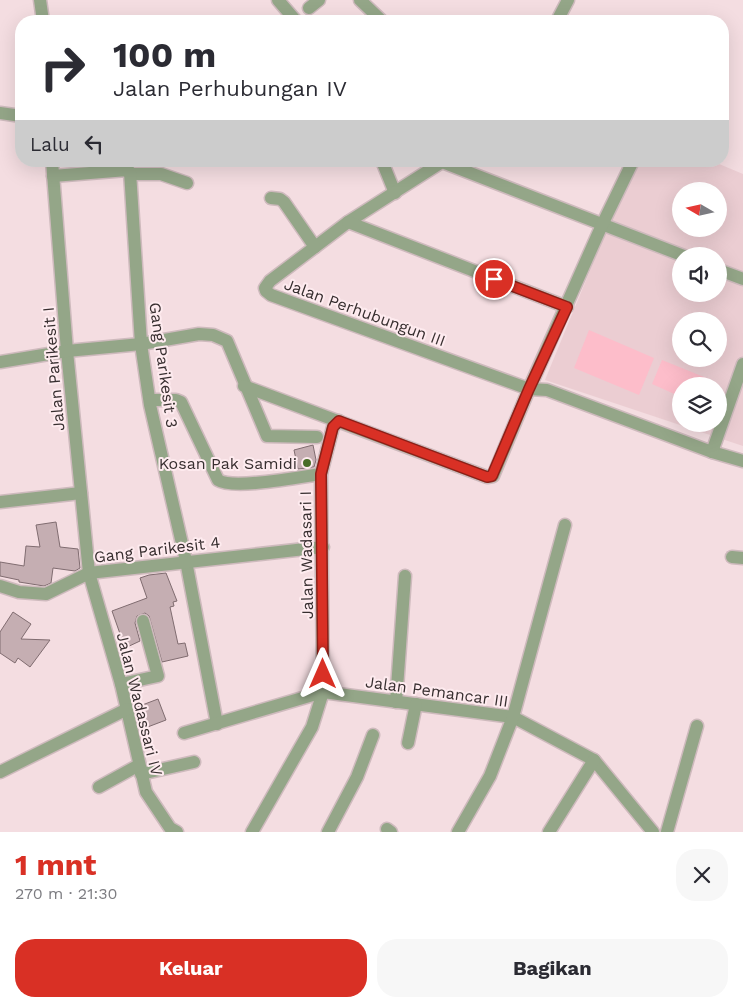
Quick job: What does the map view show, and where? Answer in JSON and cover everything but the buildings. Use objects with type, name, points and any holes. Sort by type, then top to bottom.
[{"type":"street","points":[[40,0],[42,15]]},
{"type":"street","points":[[278,0],[291,15]]},
{"type":"street","points":[[360,0],[376,15]]},
{"type":"street","points":[[560,15],[568,0]]},
{"type":"street","points":[[0,113],[15,115]]},
{"type":"street","name":"Jalan Parikesit I","points":[[52,167],[66,351],[89,573]]},
{"type":"street","points":[[384,167],[395,194]]},
{"type":"street","name":"Jalan Perhubungun III","points":[[435,167],[395,194],[348,222],[270,280],[266,292],[529,389]]},
{"type":"street","points":[[455,167],[672,251]]},
{"type":"street","points":[[244,386],[490,477],[495,474],[529,389],[567,307],[602,224],[630,167]]},
{"type":"street","points":[[53,176],[129,172],[161,174],[186,183]]},
{"type":"street","name":"Gang Parikesit 3","points":[[129,172],[141,344],[150,400],[164,470],[186,561],[217,724]]},
{"type":"street","points":[[271,198],[280,199],[284,202],[315,247]]},
{"type":"street","points":[[348,222],[567,307]]},
{"type":"street","points":[[727,273],[743,279]]},
{"type":"street","points":[[0,362],[66,351],[141,344],[199,334],[213,335],[227,341],[244,386],[268,436],[317,437]]},
{"type":"street","points":[[712,452],[743,364]]},
{"type":"street","points":[[529,389],[547,390],[712,452],[743,461]]},
{"type":"street","points":[[150,400],[176,400],[181,402],[218,480],[222,483],[238,485],[321,474]]},
{"type":"street","name":"Jalan Wadasari I","points":[[252,832],[312,727],[323,692],[321,474],[333,427],[339,421]]},
{"type":"street","points":[[0,502],[81,493]]},
{"type":"street","points":[[458,832],[490,776],[513,717],[565,525]]},
{"type":"street","name":"Gang Parikesit 4","points":[[0,586],[19,592],[46,594],[89,573],[323,547]]},
{"type":"street","name":"Jalan Wadassari IV","points":[[89,573],[128,709],[146,792],[171,831]]},
{"type":"street","points":[[396,702],[405,576]]},
{"type":"street","points":[[121,684],[158,676],[143,621]]},
{"type":"street","points":[[184,733],[323,692]]},
{"type":"street","name":"Jalan Pemancar III","points":[[323,692],[513,717],[594,760],[653,832]]},
{"type":"street","points":[[408,743],[416,704]]},
{"type":"street","points":[[0,772],[128,709]]},
{"type":"street","points":[[666,832],[697,726]]},
{"type":"street","points":[[328,832],[357,777],[373,736]]},
{"type":"street","points":[[549,832],[594,760]]},
{"type":"street","points":[[99,787],[140,770],[194,762]]},
{"type":"shaded area","points":[[633,167],[726,167],[743,174],[743,446],[701,432],[727,432],[727,377],[672,377],[672,422],[545,380]]},
{"type":"shaded area","points":[[589,330],[654,358],[639,395],[574,368]]},
{"type":"shaded area","points":[[662,360],[672,364],[672,367],[679,367],[704,377],[672,377],[672,393],[652,384]]},
{"type":"place","name":"Kosan Pak Samidi","points":[[307,463]]},
{"type":"route","points":[[323,674],[321,474],[333,427],[339,421],[487,477],[495,474],[529,389],[567,307],[494,279]]}]
